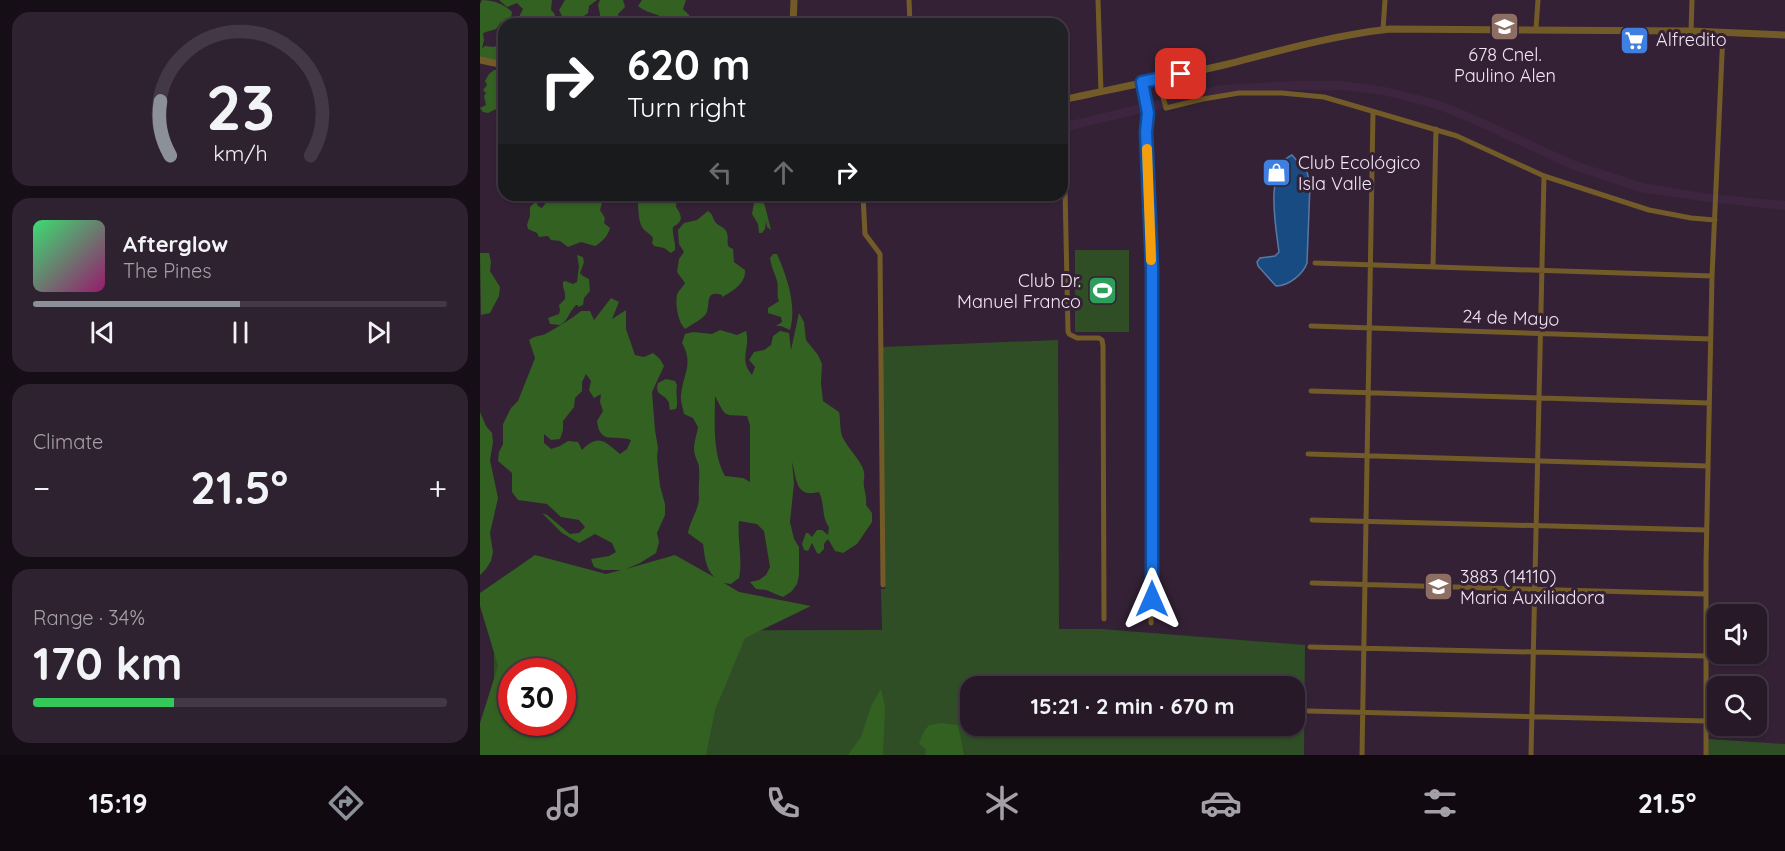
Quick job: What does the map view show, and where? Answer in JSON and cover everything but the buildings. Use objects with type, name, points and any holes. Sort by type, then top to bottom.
[{"type":"street","points":[[793,18],[794,0]]},
{"type":"street","points":[[909,0],[910,18]]},
{"type":"street","points":[[1098,0],[1101,92]]},
{"type":"street","points":[[1383,30],[1385,0]]},
{"type":"street","points":[[1536,29],[1538,0]]},
{"type":"street","points":[[1691,31],[1692,0]]},
{"type":"street","points":[[1068,99],[1331,38],[1383,30],[1536,29],[1785,35]]},
{"type":"street","points":[[1706,755],[1709,403],[1723,32]]},
{"type":"street","points":[[480,60],[498,64]]},
{"type":"street","points":[[1158,79],[1166,108],[1239,93],[1282,93],[1324,97],[1457,136],[1544,176],[1649,210],[1715,220]]},
{"type":"street","points":[[1142,82],[1148,113],[1146,132],[1152,268],[1151,623]]},
{"type":"street","points":[[1362,755],[1373,112]]},
{"type":"street","points":[[1433,267],[1436,129]]},
{"type":"street","points":[[1531,755],[1544,176]]},
{"type":"street","points":[[863,201],[865,234],[880,254],[883,585]]},
{"type":"street","points":[[1065,201],[1068,331],[1073,337],[1099,338],[1103,346],[1104,619]]},
{"type":"street","points":[[1315,263],[1712,276]]},
{"type":"street","name":"24 de Mayo","points":[[1311,326],[1711,339]]},
{"type":"street","points":[[1311,391],[1709,403]]},
{"type":"street","points":[[1308,454],[1708,466]]},
{"type":"street","points":[[1312,520],[1707,530]]},
{"type":"street","points":[[1312,583],[1706,594]]},
{"type":"street","points":[[1310,648],[1706,656]]},
{"type":"street","points":[[1308,711],[1706,721]]},
{"type":"shaded area","points":[[1342,81],[1385,87],[1438,100],[1575,161],[1643,183],[1709,194],[1785,201],[1785,210],[1640,192],[1571,169],[1434,108],[1383,95],[1343,90],[1223,94],[1068,131],[1068,122],[1221,85]]},
{"type":"green space","points":[[482,0],[498,3],[512,12],[511,18],[498,18],[496,29],[483,33],[482,48],[498,44],[498,61],[480,59],[480,4]]},
{"type":"green space","points":[[499,0],[552,0],[551,10],[556,18],[519,18],[523,9],[517,3],[507,7]]},
{"type":"green space","points":[[565,0],[597,0],[589,6],[588,13],[580,18],[563,18],[559,10]]},
{"type":"green space","points":[[600,0],[623,0],[625,7],[618,14],[619,18],[600,18],[598,5]]},
{"type":"green space","points":[[642,0],[686,0],[683,9],[690,18],[659,18],[658,15],[638,6]]},
{"type":"green space","points":[[498,70],[498,108],[488,113],[483,112],[480,108],[486,105],[484,96],[486,93],[483,90],[487,85],[485,81],[489,74]]},
{"type":"green space","points":[[536,201],[542,208],[547,201],[602,201],[600,210],[605,218],[604,223],[610,228],[602,241],[595,246],[581,242],[568,247],[560,241],[551,240],[548,236],[539,237],[537,233],[528,229],[530,207]]},
{"type":"green space","points":[[638,201],[676,201],[676,207],[681,218],[679,223],[673,227],[675,250],[671,253],[664,248],[654,246],[653,238],[642,227]]},
{"type":"green space","points":[[762,201],[771,230],[767,227],[766,221],[765,229],[759,233],[758,224],[752,214],[754,203]]},
{"type":"green space","points":[[708,211],[716,223],[726,231],[728,245],[733,249],[734,262],[745,270],[745,275],[738,286],[722,297],[716,294],[710,296],[706,314],[685,329],[679,318],[676,304],[678,294],[685,283],[677,272],[679,259],[684,252],[679,244],[678,230],[684,223],[697,220]]},
{"type":"green space","name":"Club Dr. Manuel Franco","points":[[1075,250],[1129,250],[1129,332],[1075,332]]},
{"type":"green space","points":[[480,253],[489,253],[490,271],[500,287],[499,296],[490,313],[481,315]]},
{"type":"green space","points":[[773,254],[777,254],[790,291],[792,320],[790,330],[776,326],[782,322],[781,317],[768,313],[768,308],[779,301],[777,281],[770,258]]},
{"type":"green space","points":[[577,255],[583,257],[584,262],[580,273],[589,279],[590,291],[584,298],[583,305],[578,307],[576,305],[563,323],[550,324],[548,318],[559,314],[559,305],[565,299],[563,282],[573,284],[577,282],[579,266]]},
{"type":"green space","points":[[611,298],[619,302],[612,319],[626,310],[626,329],[635,355],[644,357],[653,353],[664,366],[652,392],[657,458],[665,515],[657,533],[659,542],[656,553],[626,569],[675,555],[714,577],[707,566],[703,544],[688,533],[699,502],[699,466],[694,448],[698,427],[693,418],[684,414],[681,402],[687,369],[687,357],[682,343],[685,334],[693,332],[712,334],[720,330],[737,335],[746,331],[745,359],[752,375],[755,367],[749,360],[754,352],[764,350],[771,345],[773,336],[780,331],[789,333],[791,350],[799,313],[804,322],[806,340],[822,364],[823,401],[839,412],[842,437],[863,468],[866,505],[872,513],[872,522],[857,544],[843,553],[835,551],[828,539],[819,554],[812,543],[808,551],[804,550],[802,544],[806,533],[812,537],[817,530],[822,530],[828,535],[829,527],[822,501],[819,492],[811,493],[801,490],[796,481],[792,462],[794,483],[790,522],[794,539],[799,547],[799,575],[797,584],[783,597],[766,590],[756,589],[750,582],[766,575],[770,567],[764,531],[757,524],[739,521],[739,578],[731,584],[724,583],[739,592],[811,606],[745,638],[715,710],[706,755],[480,755],[480,723],[498,666],[480,606],[480,593],[535,555],[606,574],[621,570],[603,570],[594,567],[591,559],[609,556],[616,552],[612,543],[595,534],[579,543],[562,533],[542,513],[570,534],[579,533],[585,527],[579,520],[561,517],[547,504],[518,500],[512,492],[512,473],[498,461],[503,444],[503,424],[511,408],[518,401],[535,358],[529,340],[547,333],[581,311],[590,311],[594,320]],"holes":[[[586,374],[591,381],[589,390],[594,398],[601,394],[600,402],[603,411],[597,421],[601,434],[609,438],[631,440],[627,449],[620,454],[602,441],[593,442],[582,450],[578,442],[568,441],[551,449],[544,443],[544,434],[551,440],[560,439],[563,421],[574,407],[575,398],[582,391],[582,382]],[[715,396],[726,414],[747,416],[750,425],[750,482],[743,478],[725,476],[721,467],[716,447]]]},
{"type":"green space","points":[[1058,340],[1059,629],[1101,629],[1305,645],[1305,676],[960,676],[960,736],[1304,736],[1304,755],[494,755],[494,631],[882,630],[881,589],[885,589],[882,347]]},
{"type":"green space","points":[[666,379],[675,381],[677,385],[676,409],[670,410],[668,401],[657,390],[658,383]]},
{"type":"green space","points":[[480,412],[492,433],[490,460],[498,498],[490,533],[493,552],[491,561],[480,575]]},
{"type":"green space","points":[[881,689],[885,707],[883,755],[848,755],[861,737],[872,704]]},
{"type":"green space","points":[[941,723],[958,725],[964,755],[925,755],[926,749],[919,744],[929,725]]},
{"type":"green space","points":[[1708,739],[1785,744],[1785,755],[1708,755]]},
{"type":"water","points":[[1292,155],[1307,172],[1310,184],[1307,263],[1295,279],[1276,286],[1257,262],[1260,258],[1275,256],[1279,252],[1274,214],[1275,185],[1283,162]]},
{"type":"slow traffic","points":[[1147,149],[1151,260]]},
{"type":"place","name":"678 Cnel. Paulino Alen","points":[[1505,26]]},
{"type":"place","name":"Alfredito","points":[[1635,40]]},
{"type":"place","name":"Club Ecológico Isla Valle","points":[[1277,173]]},
{"type":"place","name":"Club Dr. Manuel Franco","points":[[1102,291]]},
{"type":"place","name":"3883 (14110) Maria Auxiliadora","points":[[1439,587]]},
{"type":"route","points":[[1152,599],[1152,268],[1146,132],[1148,113],[1142,82],[1181,74]]}]
